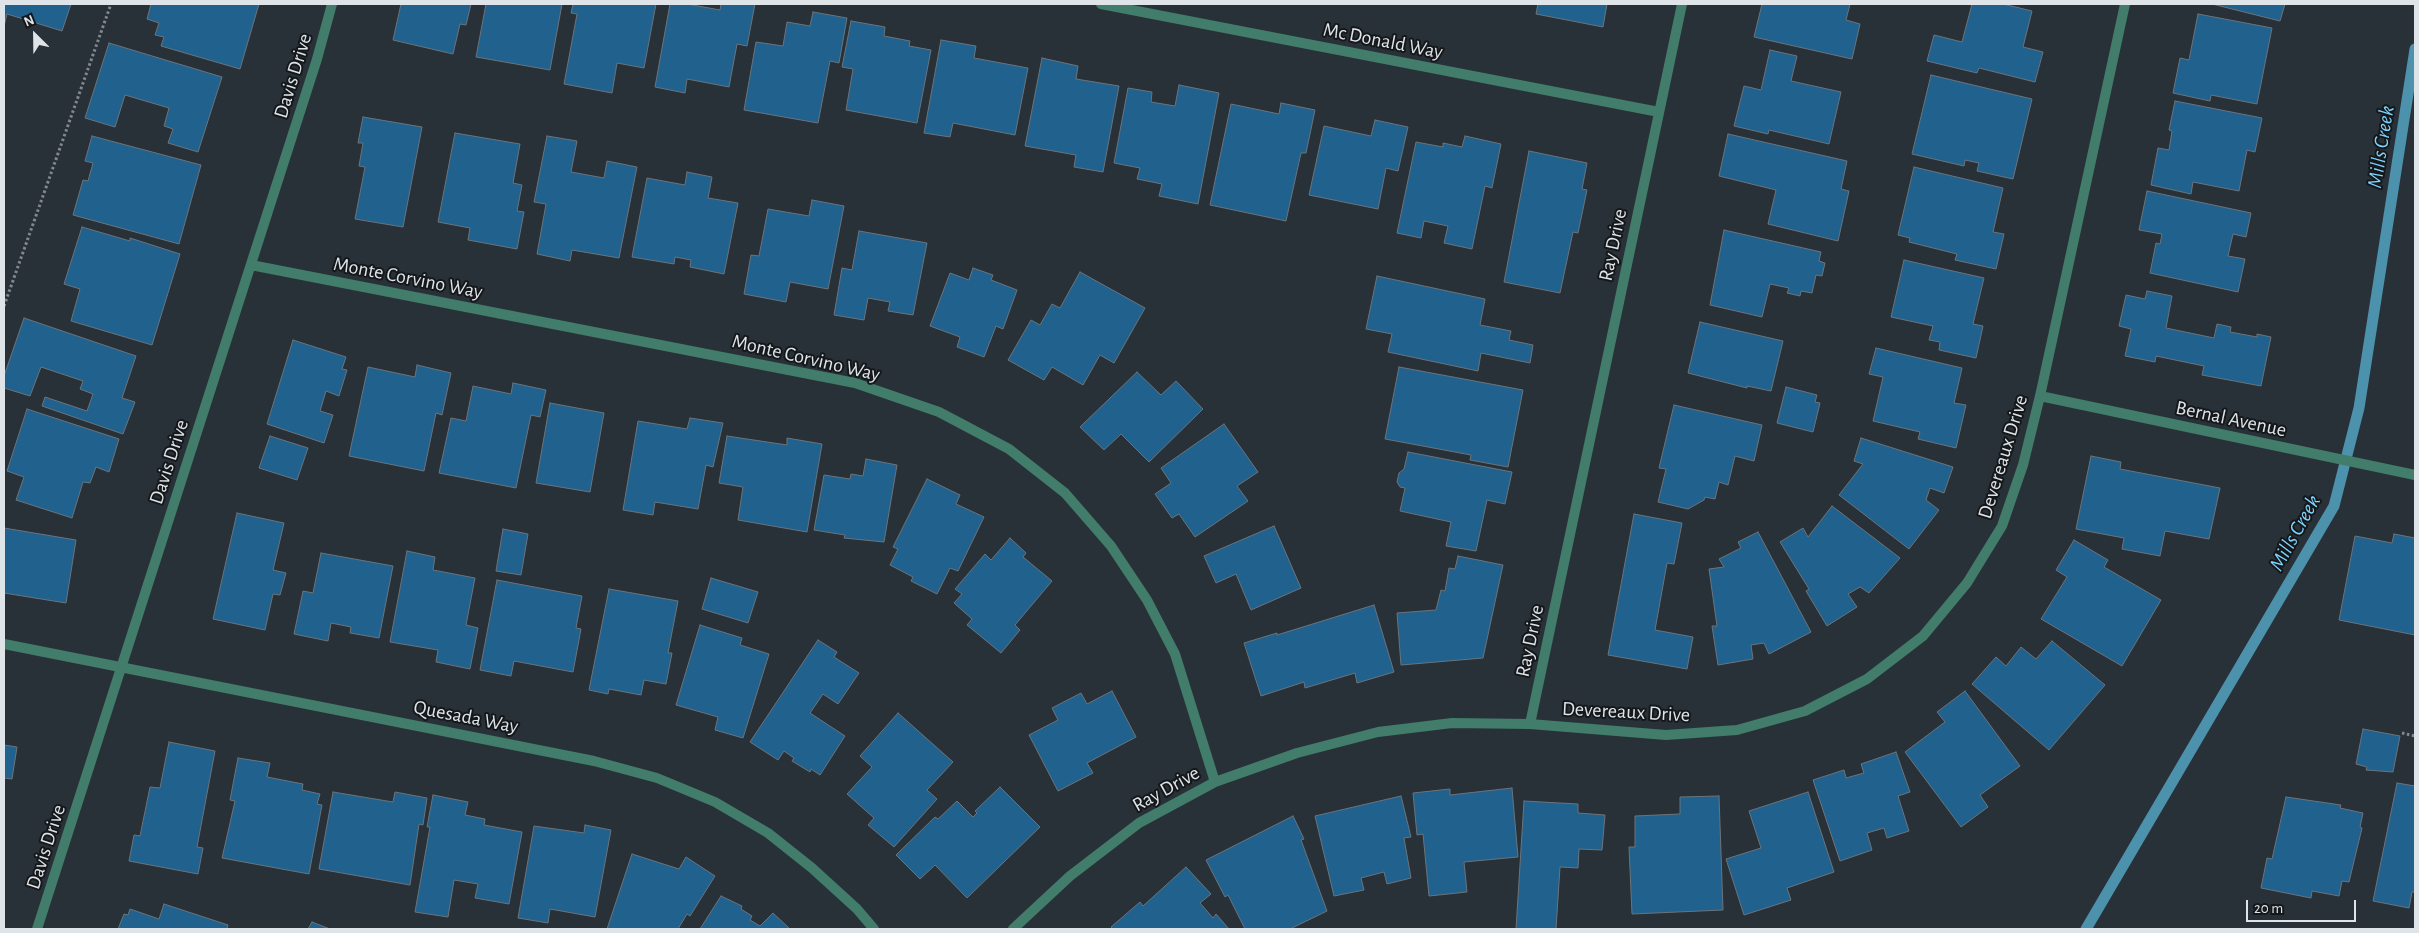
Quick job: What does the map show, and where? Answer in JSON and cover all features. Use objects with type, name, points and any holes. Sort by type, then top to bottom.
[{"type":"street","name":"Davis Drive","points":[[38,929],[317,59],[332,4]]},
{"type":"street","name":"Mc Donald Way","points":[[1101,4],[1659,112]]},
{"type":"street","name":"Ray Drive","points":[[1013,929],[1070,876],[1139,823],[1215,782],[1296,753],[1378,732],[1452,723],[1530,724],[1682,4]]},
{"type":"street","name":"Devereaux Drive","points":[[1530,724],[1666,736],[1738,730],[1806,711],[1867,679],[1922,636],[1967,582],[2002,526],[2023,464],[2040,396],[2125,4]]},
{"type":"street","name":"Monte Corvino Way","points":[[251,266],[855,383],[939,412],[1009,449],[1065,493],[1111,546],[1147,600],[1175,654],[1215,782]]},
{"type":"street","name":"Bernal Avenue","points":[[2040,396],[2415,475]]},
{"type":"street","name":"Quesada Way","points":[[4,644],[594,761],[657,778],[716,802],[768,833],[812,868],[857,909],[874,929]]},
{"type":"path","points":[[4,306],[111,4]]},
{"type":"path","points":[[2402,734],[2415,736]]},
{"type":"building","points":[[4,4],[71,4],[62,31],[7,14],[4,26]]},
{"type":"building","points":[[151,4],[259,4],[240,69],[161,46],[164,37],[155,35],[159,23],[147,19]]},
{"type":"building","points":[[401,4],[471,4],[466,25],[460,24],[453,54],[393,40]]},
{"type":"building","points":[[486,4],[562,4],[550,70],[476,57]]},
{"type":"building","points":[[573,4],[656,4],[644,68],[617,63],[612,93],[564,84],[577,14],[571,13]]},
{"type":"building","points":[[670,4],[687,4],[720,10],[721,4],[755,4],[747,46],[737,44],[729,87],[687,79],[685,93],[655,87]]},
{"type":"building","points":[[1538,4],[1607,4],[1603,27],[1536,14]]},
{"type":"building","points":[[1762,4],[1850,4],[1846,20],[1860,24],[1852,59],[1754,37]]},
{"type":"building","points":[[1972,4],[2003,4],[2032,11],[2023,47],[2043,52],[2035,82],[1979,68],[1977,73],[1927,61],[1934,35],[1962,42]]},
{"type":"building","points":[[2212,4],[2285,4],[2280,21]]},
{"type":"building","points":[[813,12],[847,18],[839,63],[830,61],[818,123],[744,110],[756,42],[783,46],[787,22],[810,26]]},
{"type":"building","points":[[2198,14],[2272,28],[2257,104],[2211,95],[2210,101],[2173,93],[2180,58],[2189,60]]},
{"type":"building","points":[[851,21],[885,27],[884,36],[910,41],[909,46],[931,50],[917,123],[846,110],[853,69],[842,67]]},
{"type":"building","points":[[941,40],[976,46],[974,58],[1028,68],[1015,135],[953,123],[950,137],[924,133]]},
{"type":"building","points":[[109,43],[222,77],[198,152],[168,143],[173,129],[164,126],[169,108],[125,95],[115,127],[85,118]]},
{"type":"building","points":[[1770,50],[1797,56],[1791,81],[1841,92],[1829,144],[1769,130],[1768,134],[1734,126],[1744,86],[1761,90]]},
{"type":"building","points":[[1042,58],[1078,66],[1076,79],[1119,86],[1103,172],[1074,167],[1076,155],[1025,146]]},
{"type":"building","points":[[1931,75],[2032,99],[2013,179],[1977,171],[1979,163],[1965,160],[1964,166],[1912,154]]},
{"type":"building","points":[[1179,85],[1219,93],[1198,204],[1159,196],[1162,184],[1137,179],[1140,168],[1114,163],[1128,88],[1152,92],[1151,102],[1175,106]]},
{"type":"building","points":[[2175,101],[2262,118],[2255,152],[2247,150],[2239,191],[2193,182],[2191,194],[2151,185],[2158,148],[2169,150],[2172,131],[2169,130]]},
{"type":"building","points":[[1281,103],[1315,110],[1306,153],[1301,153],[1286,221],[1210,205],[1231,104],[1279,114]]},
{"type":"building","points":[[363,117],[422,127],[403,227],[355,219],[365,167],[359,166],[363,143],[358,143]]},
{"type":"building","points":[[1375,120],[1408,127],[1398,171],[1386,168],[1378,209],[1309,195],[1324,126],[1371,136]]},
{"type":"building","points":[[455,133],[520,144],[513,183],[522,185],[517,211],[524,212],[517,249],[468,240],[470,228],[438,222]]},
{"type":"building","points":[[1728,134],[1847,161],[1841,189],[1849,191],[1838,241],[1768,224],[1776,190],[1719,176]]},
{"type":"building","points":[[92,136],[201,165],[179,244],[73,215],[83,180],[88,181],[93,163],[85,161]]},
{"type":"building","points":[[547,136],[577,141],[571,172],[604,178],[607,161],[637,167],[619,258],[572,250],[570,261],[537,254],[546,204],[534,202]]},
{"type":"building","points":[[1465,136],[1501,144],[1492,188],[1485,186],[1472,249],[1444,243],[1448,226],[1424,221],[1421,238],[1397,233],[1416,142],[1443,147],[1443,143],[1462,147]]},
{"type":"building","points":[[1529,151],[1587,163],[1582,189],[1587,190],[1578,233],[1573,232],[1560,293],[1504,282]]},
{"type":"building","points":[[1914,167],[2003,188],[1993,232],[2004,234],[1996,269],[1955,260],[1957,254],[1909,242],[1910,238],[1898,235]]},
{"type":"building","points":[[687,172],[712,177],[708,198],[738,203],[724,274],[690,267],[691,260],[675,257],[674,264],[632,257],[647,178],[685,185]]},
{"type":"building","points":[[2147,191],[2251,213],[2246,237],[2233,234],[2228,256],[2245,259],[2238,292],[2150,273],[2156,243],[2160,244],[2162,234],[2139,230]]},
{"type":"building","points":[[812,200],[844,206],[828,289],[790,282],[786,302],[744,294],[751,255],[759,256],[768,209],[809,216]]},
{"type":"building","points":[[82,227],[130,241],[130,238],[180,254],[152,345],[71,321],[80,289],[64,284]]},
{"type":"building","points":[[1724,230],[1821,252],[1819,261],[1825,263],[1822,276],[1816,275],[1812,293],[1801,291],[1800,296],[1787,293],[1789,288],[1770,284],[1762,317],[1710,305]]},
{"type":"building","points":[[859,231],[927,243],[913,315],[888,311],[890,302],[868,298],[864,320],[834,315],[842,268],[852,270]]},
{"type":"building","points":[[1904,260],[1984,278],[1973,324],[1983,326],[1976,358],[1939,350],[1940,342],[1929,340],[1933,326],[1891,317]]},
{"type":"building","points":[[973,268],[993,275],[991,280],[1017,290],[1003,329],[996,326],[984,357],[957,347],[960,337],[930,326],[950,273],[969,280]]},
{"type":"building","points":[[1080,272],[1145,308],[1114,363],[1100,355],[1083,385],[1052,367],[1044,380],[1008,360],[1031,320],[1040,325],[1052,304],[1060,308]]},
{"type":"building","points":[[1377,276],[1485,299],[1480,325],[1511,331],[1509,340],[1533,345],[1530,363],[1481,353],[1478,371],[1388,352],[1392,334],[1366,329]]},
{"type":"building","points":[[2147,291],[2172,296],[2166,328],[2214,338],[2217,324],[2231,327],[2230,332],[2257,337],[2257,334],[2271,337],[2261,386],[2202,375],[2204,366],[2156,356],[2155,362],[2125,356],[2131,329],[2119,326],[2126,295],[2145,299]]},
{"type":"building","points":[[24,318],[136,356],[122,398],[135,402],[123,434],[42,406],[45,397],[87,411],[93,394],[80,389],[83,381],[41,367],[30,396],[4,388],[4,376]]},
{"type":"building","points":[[1700,322],[1783,341],[1771,391],[1747,386],[1747,388],[1688,373]]},
{"type":"building","points":[[293,340],[346,357],[342,369],[347,370],[339,396],[326,391],[320,411],[333,415],[324,443],[267,424]]},
{"type":"building","points":[[1876,348],[1962,368],[1954,403],[1966,405],[1956,448],[1918,439],[1920,432],[1873,421],[1883,377],[1869,374]]},
{"type":"building","points":[[417,365],[451,373],[442,415],[436,413],[424,471],[349,456],[368,367],[415,377]]},
{"type":"building","points":[[1399,367],[1523,390],[1508,467],[1470,460],[1471,455],[1385,439]]},
{"type":"building","points":[[1137,372],[1161,395],[1176,381],[1203,409],[1149,462],[1121,434],[1104,450],[1080,427]]},
{"type":"building","points":[[513,383],[546,390],[540,417],[531,415],[516,488],[439,473],[451,418],[466,421],[473,386],[511,394]]},
{"type":"building","points":[[1786,387],[1817,395],[1815,402],[1820,403],[1813,432],[1777,423]]},
{"type":"building","points":[[550,403],[604,413],[590,492],[536,483]]},
{"type":"building","points":[[1674,405],[1762,425],[1754,461],[1735,456],[1728,485],[1719,482],[1715,499],[1705,497],[1704,500],[1688,509],[1658,502],[1666,469],[1659,468]]},
{"type":"building","points":[[27,409],[119,439],[109,472],[96,467],[90,483],[83,482],[72,518],[16,500],[24,477],[7,471]]},
{"type":"building","points":[[690,418],[723,423],[713,467],[706,465],[698,509],[655,502],[653,515],[623,510],[638,421],[687,429]]},
{"type":"building","points":[[1224,424],[1258,472],[1237,486],[1248,501],[1195,537],[1179,514],[1172,518],[1155,494],[1171,483],[1161,468]]},
{"type":"building","points":[[270,436],[308,448],[297,480],[259,468]]},
{"type":"building","points":[[727,436],[787,445],[787,438],[822,444],[807,532],[738,520],[743,487],[719,483]]},
{"type":"building","points":[[1861,438],[1953,467],[1944,493],[1930,488],[1926,500],[1939,510],[1909,549],[1839,495],[1863,464],[1854,461]]},
{"type":"building","points":[[1408,452],[1512,472],[1505,504],[1487,500],[1476,551],[1446,546],[1451,522],[1400,511],[1405,488],[1400,487],[1397,482],[1399,473],[1404,469]]},
{"type":"building","points":[[2091,456],[2121,462],[2120,469],[2220,488],[2209,539],[2165,531],[2160,556],[2122,549],[2124,538],[2076,529]]},
{"type":"building","points":[[866,459],[897,465],[884,542],[844,538],[845,535],[814,530],[824,475],[850,479],[851,474],[863,476]]},
{"type":"building","points":[[927,479],[960,495],[956,504],[984,517],[958,571],[950,568],[937,594],[911,581],[913,577],[890,565],[898,549],[893,547]]},
{"type":"building","points":[[1832,506],[1900,558],[1869,593],[1860,587],[1848,594],[1857,607],[1827,626],[1806,591],[1809,589],[1780,542],[1803,528],[1808,537]]},
{"type":"building","points":[[237,513],[284,523],[273,570],[286,573],[280,595],[273,594],[265,630],[213,619]]},
{"type":"building","points":[[1634,514],[1682,523],[1674,564],[1667,563],[1655,630],[1693,637],[1687,669],[1608,655]]},
{"type":"building","points":[[1274,526],[1301,588],[1251,610],[1236,574],[1216,583],[1204,556]]},
{"type":"building","points":[[4,528],[76,540],[66,603],[4,593]]},
{"type":"building","points":[[503,529],[528,534],[521,575],[496,571]]},
{"type":"building","points":[[1758,532],[1811,632],[1769,654],[1764,643],[1751,645],[1753,659],[1718,665],[1712,626],[1717,626],[1709,569],[1724,567],[1719,559],[1741,548],[1738,542]]},
{"type":"building","points":[[2394,534],[2415,538],[2415,635],[2339,620],[2355,536],[2392,543]]},
{"type":"building","points":[[1010,538],[1026,553],[1023,557],[1052,581],[1015,625],[1020,630],[1001,653],[967,625],[972,619],[954,603],[962,594],[955,589],[985,554],[991,560]]},
{"type":"building","points":[[2074,540],[2108,560],[2104,567],[2161,600],[2122,666],[2041,619],[2067,577],[2056,570]]},
{"type":"building","points":[[407,551],[435,557],[433,570],[475,578],[466,625],[478,628],[470,669],[436,662],[438,650],[390,642]]},
{"type":"building","points":[[321,553],[393,566],[379,638],[350,633],[351,627],[331,623],[328,641],[294,634],[303,591],[313,593]]},
{"type":"building","points":[[1458,556],[1503,565],[1483,658],[1401,665],[1397,613],[1436,610],[1441,590],[1445,591],[1449,568],[1455,569]]},
{"type":"building","points":[[711,578],[758,592],[748,623],[702,609]]},
{"type":"building","points":[[497,580],[582,596],[576,628],[581,629],[573,672],[514,661],[511,676],[480,670]]},
{"type":"building","points":[[609,589],[678,601],[668,653],[672,653],[666,684],[644,680],[641,695],[609,689],[608,694],[589,690]]},
{"type":"building","points":[[1374,605],[1394,672],[1357,683],[1355,673],[1305,688],[1304,682],[1261,696],[1244,643],[1277,633],[1277,635]]},
{"type":"building","points":[[700,625],[742,638],[740,645],[769,654],[743,738],[715,730],[718,717],[676,705]]},
{"type":"building","points":[[818,640],[837,652],[834,657],[859,673],[838,704],[823,694],[810,713],[845,736],[820,775],[811,769],[810,772],[792,761],[794,758],[784,751],[778,760],[750,742]]},
{"type":"building","points":[[2052,641],[2105,685],[2049,750],[1972,684],[1996,657],[2006,666],[2021,647],[2036,659]]},
{"type":"building","points":[[1112,691],[1136,737],[1087,763],[1093,773],[1058,791],[1029,735],[1058,720],[1052,708],[1081,693],[1087,704]]},
{"type":"building","points":[[1965,691],[2020,766],[1980,795],[1988,807],[1961,827],[1905,752],[1945,722],[1937,712]]},
{"type":"building","points":[[898,713],[953,762],[927,790],[937,799],[894,847],[868,825],[874,818],[847,794],[872,767],[860,756]]},
{"type":"building","points":[[2363,729],[2400,736],[2393,772],[2366,770],[2367,767],[2356,764]]},
{"type":"building","points":[[169,742],[215,751],[197,847],[203,848],[198,874],[129,861],[134,835],[140,836],[150,787],[160,788]]},
{"type":"building","points":[[4,745],[17,747],[12,779],[4,778]]},
{"type":"building","points":[[1896,752],[1910,792],[1898,796],[1909,831],[1887,838],[1884,828],[1867,833],[1872,850],[1840,861],[1813,780],[1844,770],[1846,778],[1864,773],[1861,764]]},
{"type":"building","points":[[238,758],[270,763],[267,777],[303,784],[302,790],[320,794],[317,804],[322,805],[309,874],[222,858],[235,801],[230,800]]},
{"type":"building","points":[[2397,783],[2415,786],[2415,892],[2412,892],[2409,908],[2373,901]]},
{"type":"building","points":[[1000,787],[1040,827],[967,898],[935,865],[920,879],[896,855],[935,817],[938,819],[957,801],[973,817],[977,813],[975,811]]},
{"type":"building","points":[[1512,788],[1518,857],[1464,862],[1467,892],[1429,896],[1423,834],[1417,835],[1413,793],[1450,789],[1450,795]]},
{"type":"building","points":[[333,792],[393,802],[395,792],[427,798],[423,825],[419,824],[410,885],[319,869]]},
{"type":"building","points":[[1808,792],[1834,872],[1787,888],[1791,900],[1744,915],[1726,859],[1761,848],[1749,811]]},
{"type":"building","points":[[433,795],[468,802],[465,815],[485,819],[484,825],[522,832],[509,904],[475,898],[478,884],[454,880],[448,917],[415,912],[430,827],[427,827]]},
{"type":"building","points":[[1401,796],[1411,837],[1404,838],[1411,878],[1387,884],[1384,872],[1361,878],[1364,890],[1334,896],[1315,816]]},
{"type":"building","points":[[1719,796],[1723,910],[1632,914],[1629,847],[1635,847],[1635,816],[1680,814],[1680,797]]},
{"type":"building","points":[[2286,797],[2341,805],[2340,808],[2363,813],[2360,827],[2362,828],[2349,882],[2342,881],[2339,896],[2312,891],[2311,898],[2261,888],[2267,858],[2272,859]]},
{"type":"building","points":[[1524,801],[1578,804],[1578,813],[1605,815],[1602,850],[1579,849],[1578,868],[1560,867],[1556,929],[1516,929]]},
{"type":"building","points":[[1293,816],[1304,839],[1301,840],[1327,911],[1290,929],[1245,929],[1228,895],[1225,897],[1206,860]]},
{"type":"building","points":[[585,825],[611,830],[595,917],[550,909],[548,923],[518,918],[534,826],[584,833]]},
{"type":"building","points":[[632,854],[679,869],[686,857],[715,876],[690,916],[687,914],[678,929],[607,929]]},
{"type":"building","points":[[1186,867],[1211,894],[1200,903],[1213,918],[1216,914],[1229,929],[1113,929],[1111,927],[1140,902],[1143,906]]},
{"type":"building","points":[[721,896],[742,906],[741,909],[752,916],[750,920],[760,926],[773,913],[790,929],[700,929]]},
{"type":"building","points":[[164,904],[228,925],[227,929],[118,929],[124,914],[128,915],[130,909],[159,919]]},
{"type":"building","points":[[312,922],[330,929],[308,929]]},
{"type":"waterway","name":"Mills Creek","points":[[2086,929],[2334,506],[2359,408],[2415,49]]}]
